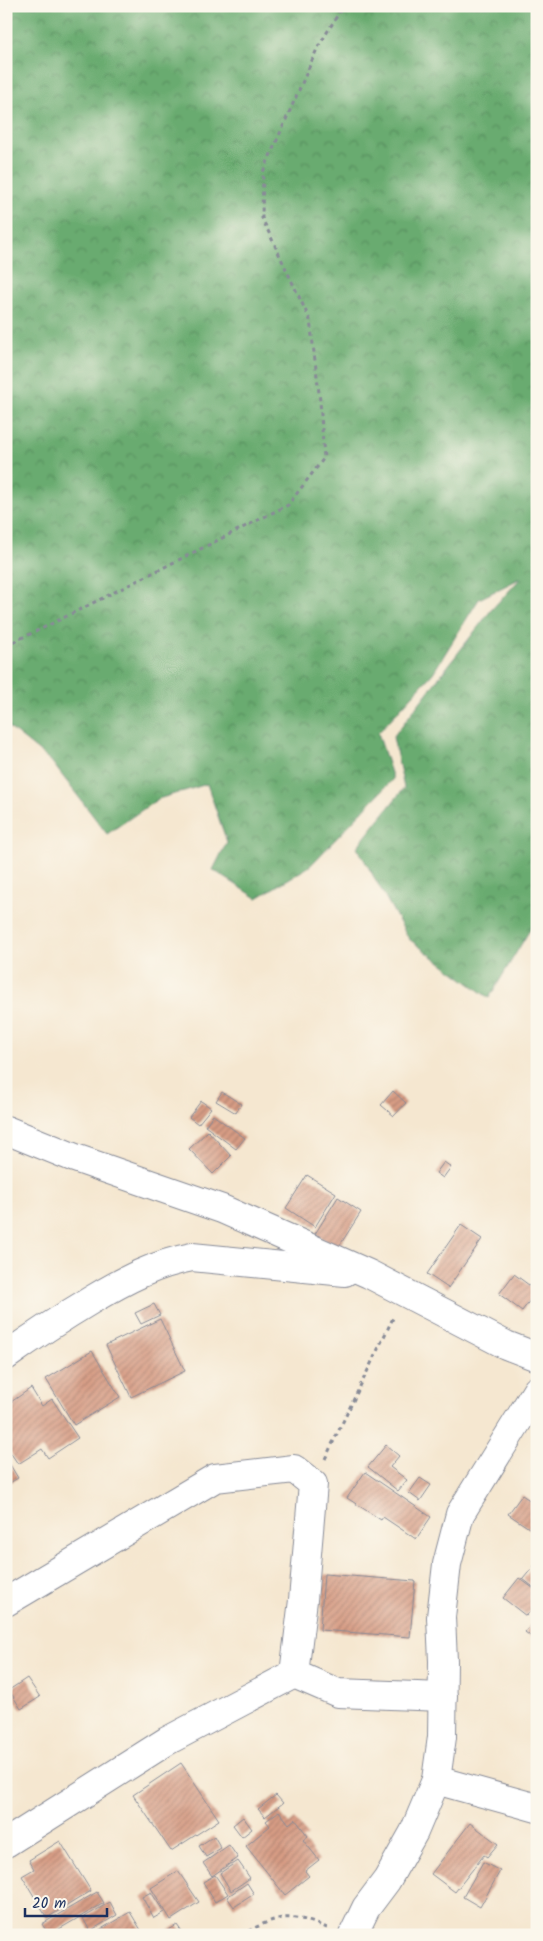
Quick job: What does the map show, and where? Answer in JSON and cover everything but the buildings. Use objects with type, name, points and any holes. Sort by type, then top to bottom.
[{"type":"street","points":[[6,1130],[75,1158],[222,1209],[369,1274],[506,1345],[537,1357]]},
{"type":"street","points":[[6,1356],[46,1326],[134,1275],[172,1261],[192,1257],[369,1274]]},
{"type":"street","points":[[340,1931],[366,1908],[386,1880],[414,1832],[436,1780],[442,1737],[442,1617],[447,1564],[460,1514],[537,1390]]},
{"type":"street","points":[[6,1602],[215,1478],[294,1469],[313,1484],[303,1600],[294,1674]]},
{"type":"street","points":[[294,1674],[338,1693],[443,1697]]},
{"type":"street","points":[[6,1843],[167,1741],[294,1674]]},
{"type":"street","points":[[436,1780],[537,1808]]},
{"type":"path","points":[[6,645],[42,629],[288,505],[324,458],[320,401],[310,320],[262,218],[263,172],[318,50],[343,6]]},
{"type":"path","points":[[313,1484],[405,1292]]},
{"type":"path","points":[[241,1935],[264,1922],[288,1916],[312,1921],[340,1931]]},
{"type":"green space","points":[[6,6],[537,6],[537,918],[489,998],[409,939],[357,847],[404,788],[393,737],[492,609],[521,578],[479,599],[433,673],[378,733],[393,779],[310,866],[257,898],[213,870],[227,842],[207,784],[158,799],[107,834],[51,761],[6,725]]}]
